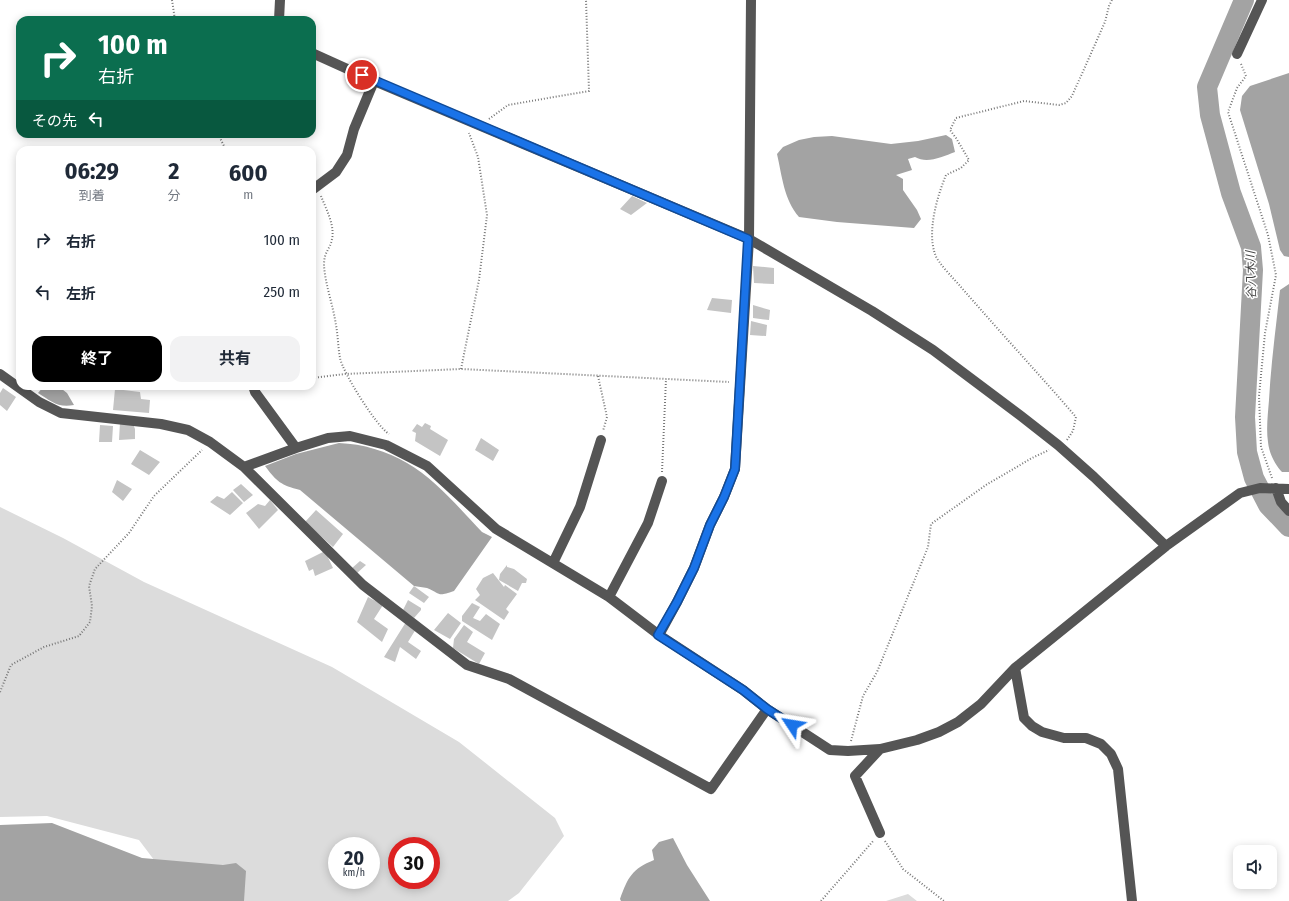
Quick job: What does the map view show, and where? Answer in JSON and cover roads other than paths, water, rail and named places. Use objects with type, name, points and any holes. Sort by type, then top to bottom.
[{"type":"street","points":[[279,16],[280,0]]},
{"type":"street","points":[[658,635],[694,568],[710,525],[724,497],[735,469],[748,239],[751,0]]},
{"type":"street","points":[[1237,54],[1262,0]]},
{"type":"street","points":[[316,55],[374,81],[748,239],[903,330],[933,350],[1058,445],[1094,476],[1166,546]]},
{"type":"street","points":[[316,187],[336,172],[347,156],[354,130],[374,81]]},
{"type":"street","points":[[0,374],[16,385]]},
{"type":"street","points":[[22,390],[39,402],[61,413],[161,424],[188,430],[210,442],[244,467],[363,585],[467,666],[508,679],[711,789],[767,709]]},
{"type":"street","points":[[254,390],[296,448]]},
{"type":"street","points":[[244,467],[328,438],[350,436],[386,445],[427,466],[496,529],[609,597],[658,635],[743,690],[767,709],[830,750],[848,751],[880,749],[932,735],[958,722],[981,704],[1015,668],[1166,546],[1240,492],[1260,488],[1289,489]]},
{"type":"street","points":[[552,563],[580,507],[601,440]]},
{"type":"street","points":[[609,597],[648,523],[662,481]]},
{"type":"street","points":[[1276,488],[1281,502],[1289,511]]},
{"type":"street","points":[[1015,668],[1024,718],[1032,726],[1042,732],[1064,738],[1086,738],[1101,744],[1111,754],[1118,769],[1132,901]]},
{"type":"street","points":[[880,749],[855,776],[880,833]]},
{"type":"waterway","name":"谷八木川","points":[[1244,0],[1207,87],[1210,115],[1231,193],[1251,247],[1253,270],[1245,417],[1247,452],[1254,478],[1268,505],[1289,527]]}]
